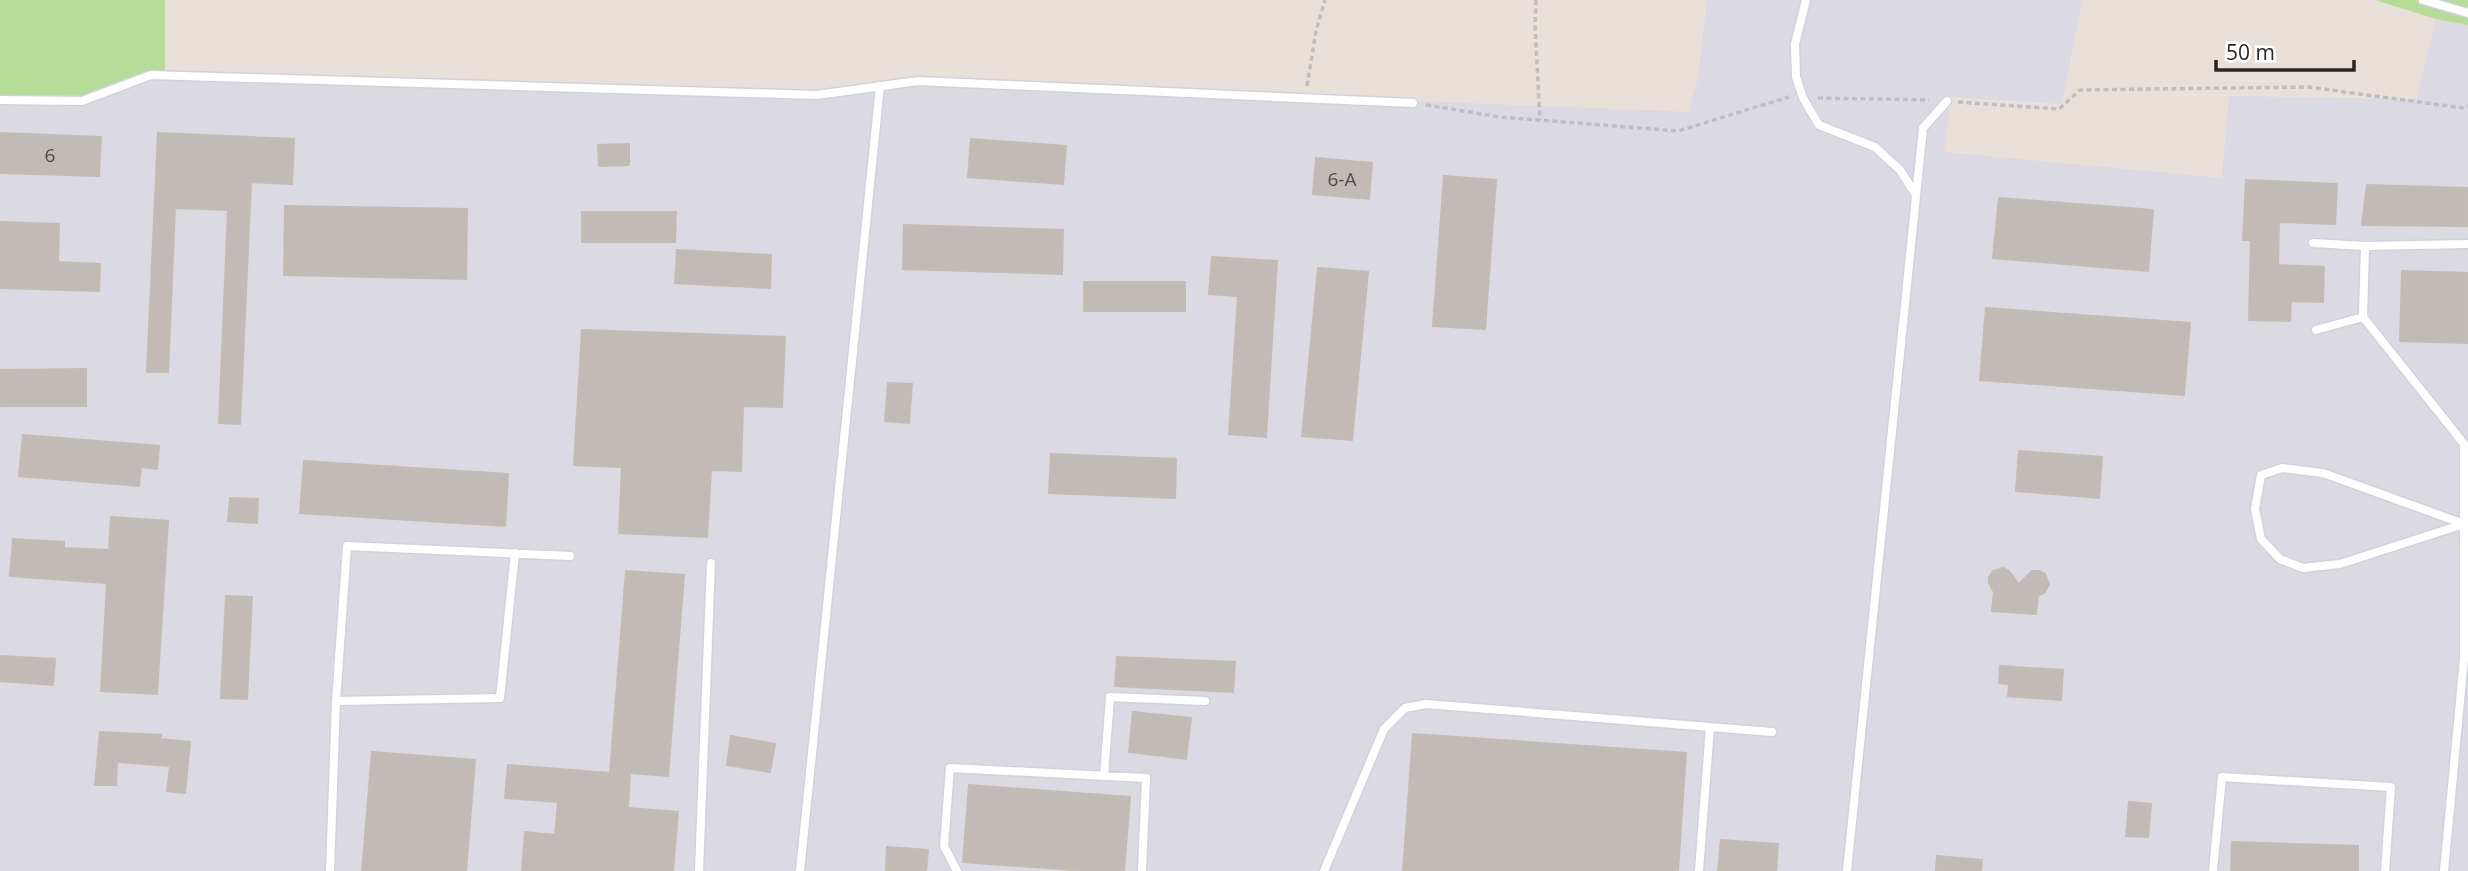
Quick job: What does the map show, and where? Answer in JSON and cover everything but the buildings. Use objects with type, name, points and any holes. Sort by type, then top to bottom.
[{"type":"lane","points":[[1806,0],[1796,44],[1796,77],[1803,97],[1819,125],[1875,147],[1900,170],[1916,195]]},
{"type":"lane","points":[[2423,0],[2468,13]]},
{"type":"lane","points":[[0,100],[82,100],[151,75],[817,94],[918,81],[1413,103]]},
{"type":"lane","points":[[800,871],[880,86]]},
{"type":"lane","points":[[1847,871],[1923,128],[1947,101]]},
{"type":"lane","points":[[2313,243],[2365,246],[2467,244]]},
{"type":"lane","points":[[2365,246],[2363,317],[2464,444],[2466,656],[2444,871]]},
{"type":"lane","points":[[2316,330],[2363,317]]},
{"type":"lane","points":[[2282,468],[2323,473],[2464,524],[2340,564],[2303,568],[2280,559],[2261,539],[2255,509],[2261,475],[2282,468]]},
{"type":"lane","points":[[330,871],[336,701],[347,546],[570,556]]},
{"type":"lane","points":[[336,701],[500,698],[514,553]]},
{"type":"lane","points":[[699,871],[711,563]]},
{"type":"lane","points":[[1104,776],[1110,697],[1205,701]]},
{"type":"lane","points":[[1324,871],[1384,729],[1405,708],[1426,704],[1772,732]]},
{"type":"lane","points":[[1699,871],[1710,727]]},
{"type":"lane","points":[[957,871],[944,846],[950,768],[1146,778],[1142,871]]},
{"type":"lane","points":[[2213,871],[2222,777],[2391,787],[2385,871]]},
{"type":"path","points":[[1306,99],[1316,31],[1325,0]]},
{"type":"path","points":[[1536,0],[1540,120]]},
{"type":"path","points":[[1413,103],[1500,117],[1678,131],[1784,97],[1947,101],[2059,109],[2080,90],[2308,87],[2463,108],[2468,106]]},
{"type":"shaded area","points":[[1707,0],[2082,0],[2062,104],[1951,97],[1944,152],[2222,178],[2229,96],[2417,99],[2436,19],[2468,25],[2468,871],[0,871],[0,99],[82,100],[165,70],[817,94],[919,81],[1689,112],[1698,78]]},
{"type":"green space","points":[[0,0],[165,0],[165,70],[82,100],[0,99]]},
{"type":"green space","points":[[2375,0],[2468,0],[2468,25],[2436,19]]}]
